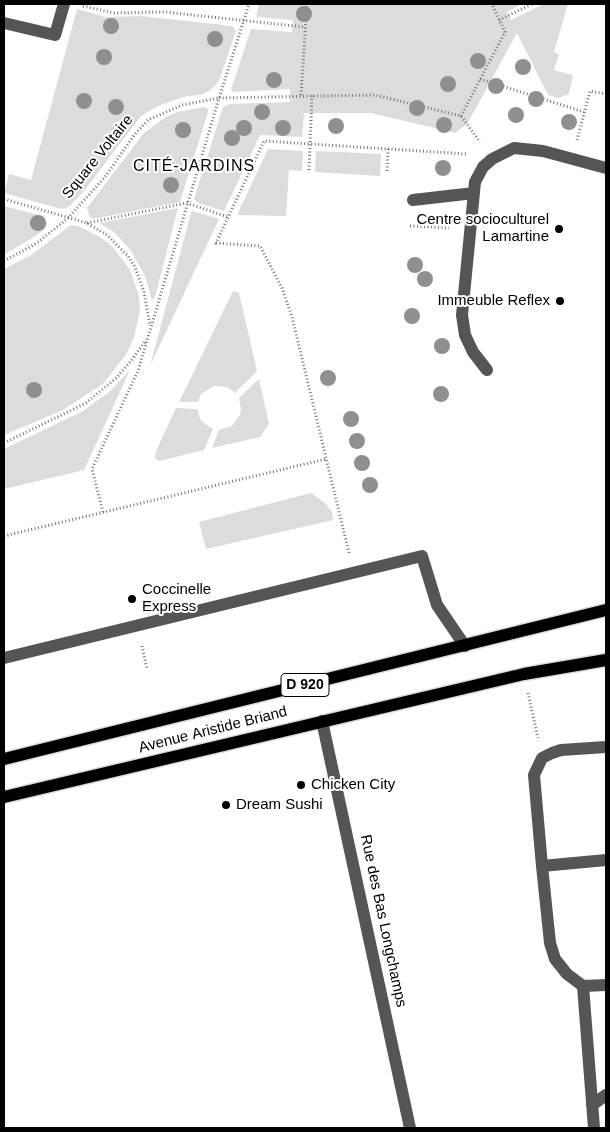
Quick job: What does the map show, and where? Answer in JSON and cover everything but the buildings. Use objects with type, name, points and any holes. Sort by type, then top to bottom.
[{"type":"main road","name":"Avenue Aristide Briand","points":[[4,759],[606,610]]},
{"type":"main road","name":"Avenue Aristide Briand","points":[[4,798],[322,720],[524,674],[606,660]]},
{"type":"street","points":[[4,23],[55,35],[64,4]]},
{"type":"street","points":[[487,370],[473,352],[465,334],[462,315],[475,182],[483,167],[492,159],[514,148],[543,151],[606,168]]},
{"type":"street","points":[[413,200],[474,193]]},
{"type":"street","points":[[4,658],[422,556],[438,605],[465,646]]},
{"type":"street","name":"Rue des Bas Longchamps","points":[[322,720],[410,1128]]},
{"type":"street","points":[[606,747],[561,750],[542,758],[537,765],[534,775],[550,943],[555,959],[567,974],[583,986],[606,985]]},
{"type":"street","points":[[542,866],[606,860]]},
{"type":"street","points":[[583,986],[594,1128]]},
{"type":"street","points":[[592,1105],[606,1095]]},
{"type":"path","points":[[103,512],[92,469],[138,371],[187,203],[249,4]]},
{"type":"path","points":[[301,95],[307,4]]},
{"type":"path","points":[[483,146],[461,116],[505,32],[492,4]]},
{"type":"path","points":[[499,20],[532,4]]},
{"type":"path","points":[[78,5],[114,13],[165,12],[304,27]]},
{"type":"path","points":[[480,79],[584,112]]},
{"type":"path","points":[[574,148],[590,91],[606,94]]},
{"type":"path","points":[[309,170],[312,95]]},
{"type":"path","name":"Square Voltaire","points":[[4,261],[37,243],[68,218],[105,177],[135,134],[148,120],[182,105],[219,98],[375,95],[461,116]]},
{"type":"path","points":[[354,573],[292,317],[282,288],[260,246],[216,243],[264,141],[465,152],[469,155]]},
{"type":"path","points":[[387,171],[388,148]]},
{"type":"path","points":[[4,199],[87,223],[118,245],[135,267],[144,292],[150,330]]},
{"type":"path","points":[[87,223],[187,203],[228,217]]},
{"type":"path","points":[[410,226],[447,228]]},
{"type":"path","points":[[4,443],[69,413],[103,390],[131,361],[149,335]]},
{"type":"path","points":[[4,536],[326,458]]},
{"type":"path","points":[[144,656],[147,669]]},
{"type":"path","points":[[524,674],[542,758]]},
{"type":"shaded area","points":[[259,4],[522,4],[507,12],[511,20],[544,4],[568,4],[554,52],[559,54],[554,70],[573,75],[569,94],[558,98],[548,95],[517,33],[467,124],[455,133],[371,113],[304,113],[302,137],[260,135],[224,211],[198,203],[194,199],[223,107],[230,104],[290,102],[290,89],[234,92],[231,90],[251,29],[292,32],[293,20],[256,17]]},
{"type":"shaded area","points":[[77,9],[106,17],[142,16],[232,26],[236,31],[219,81],[212,89],[203,94],[183,97],[158,106],[141,116],[84,191],[69,207],[61,209],[4,193],[9,174],[31,180]]},
{"type":"shaded area","points":[[205,107],[208,109],[208,112],[180,202],[93,219],[90,217],[87,208],[144,133],[166,117],[177,112]]},
{"type":"shaded area","points":[[268,149],[303,151],[302,171],[289,170],[286,216],[237,215]]},
{"type":"shaded area","points":[[316,151],[381,154],[380,176],[315,172]]},
{"type":"shaded area","points":[[4,206],[43,216],[47,223],[46,228],[37,235],[4,255]]},
{"type":"shaded area","points":[[178,208],[155,297],[152,300],[145,276],[131,251],[115,233],[99,223]]},
{"type":"shaded area","points":[[192,211],[219,219],[150,366],[191,213]]},
{"type":"shaded area","points":[[71,225],[78,226],[100,237],[112,246],[130,270],[139,296],[140,311],[134,337],[127,353],[104,383],[63,410],[4,435],[4,269],[31,255]]},
{"type":"shaded area","points":[[233,291],[239,293],[257,371],[235,393],[227,387],[214,386],[201,394],[198,402],[179,402]]},
{"type":"shaded area","points":[[130,370],[84,470],[4,489],[4,449],[83,411],[109,392]]},
{"type":"shaded area","points":[[259,379],[269,424],[260,437],[212,448],[219,430],[232,426],[240,415],[239,398]]},
{"type":"shaded area","points":[[176,408],[197,409],[201,421],[213,429],[204,450],[159,461],[155,458],[156,451]]},
{"type":"shaded area","points":[[311,493],[325,503],[332,512],[333,520],[206,549],[199,522]]},
{"type":"place","name":"Centre socioculturel Lamartine","points":[[559,229]]},
{"type":"place","name":"Immeuble Reflex","points":[[560,301]]},
{"type":"place","name":"Coccinelle Express","points":[[132,599]]},
{"type":"place","name":"Chicken City","points":[[301,785]]},
{"type":"place","name":"Dream Sushi","points":[[226,805]]},
{"type":"district","name":"CITÉ-JARDINS","points":[[194,167]]}]
